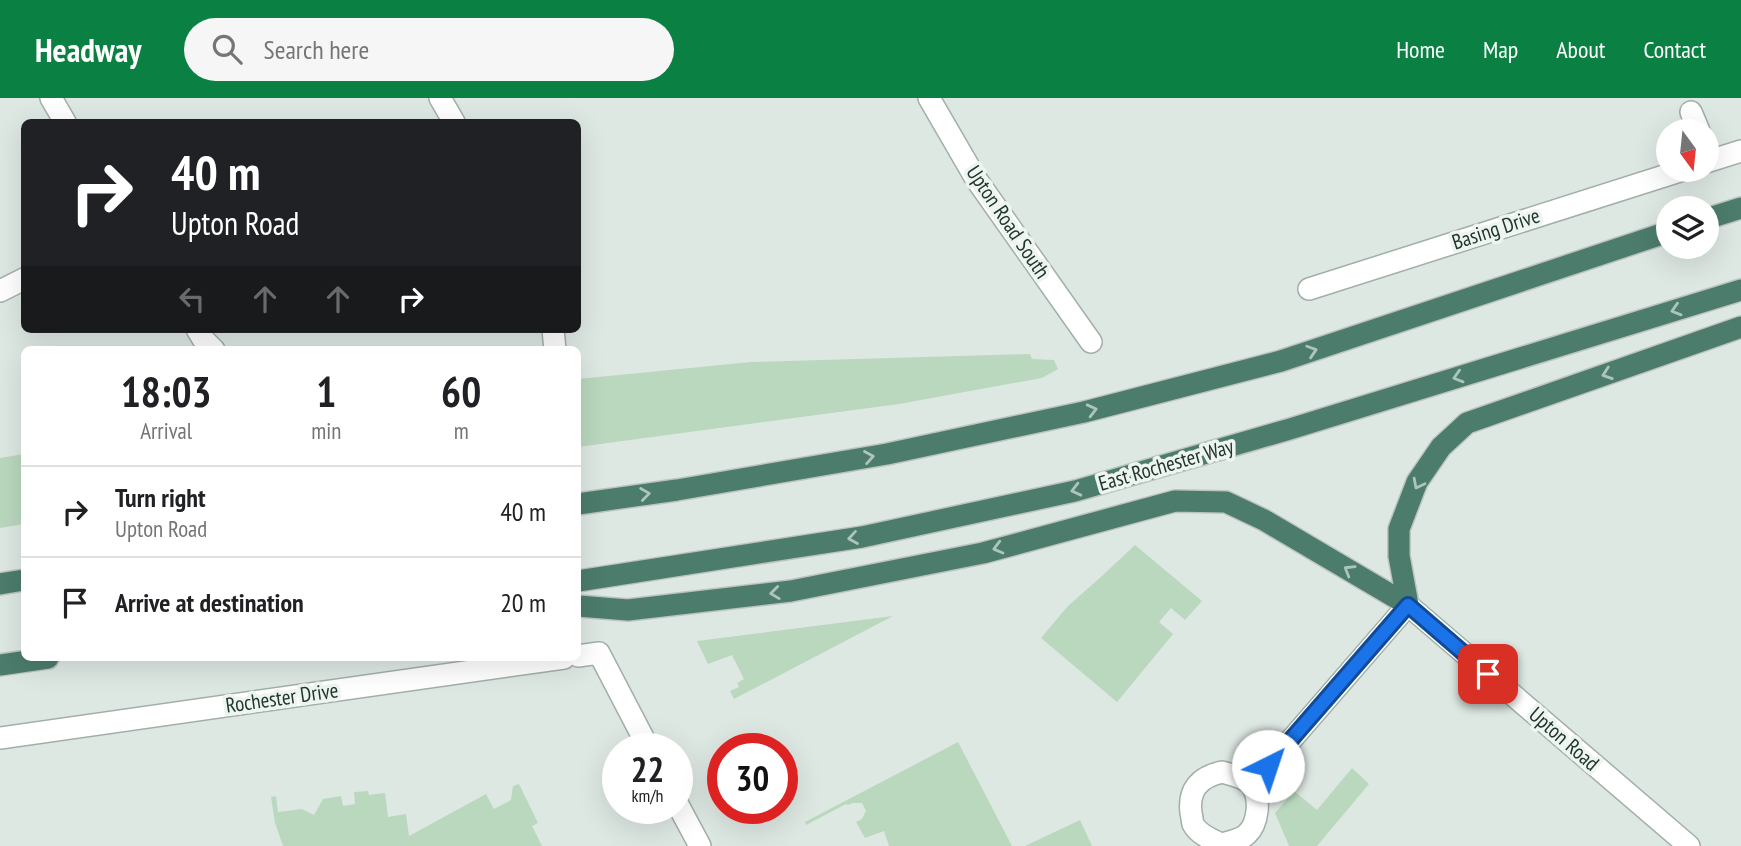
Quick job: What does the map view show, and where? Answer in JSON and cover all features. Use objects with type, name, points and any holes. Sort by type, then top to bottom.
[{"type":"highway","points":[[1719,215],[1741,208]]},
{"type":"highway","points":[[581,504],[887,454],[1084,412],[1281,361],[1656,236]]},
{"type":"highway","name":"East Rochester Way","points":[[581,581],[862,537],[1075,491],[1290,429],[1741,290]]},
{"type":"highway","points":[[1408,605],[1399,556],[1399,529],[1417,482],[1441,447],[1467,423],[1741,327]]},
{"type":"highway","points":[[581,606],[628,611],[790,591],[983,553],[1175,501],[1226,502],[1264,520],[1408,605]]},
{"type":"highway","points":[[0,584],[21,580]]},
{"type":"highway","points":[[0,665],[27,661]]},
{"type":"street","points":[[51,98],[63,119]]},
{"type":"street","points":[[440,98],[452,119]]},
{"type":"street","name":"Upton Road South","points":[[929,98],[976,179],[1091,342]]},
{"type":"street","points":[[1719,155],[1741,151]]},
{"type":"street","name":"Basing Drive","points":[[1309,289],[1656,179]]},
{"type":"street","points":[[0,291],[21,280]]},
{"type":"street","points":[[1252,785],[1408,605]]},
{"type":"street","name":"Upton Road","points":[[1408,605],[1689,846]]},
{"type":"street","points":[[588,655],[639,733]]},
{"type":"street","name":"Rochester Drive","points":[[0,738],[543,661]]},
{"type":"street","points":[[1222,772],[1238,776],[1252,785],[1257,800],[1256,820],[1247,835],[1221,845],[1208,839],[1193,824],[1190,803],[1196,785],[1209,775],[1222,772]]},
{"type":"street","points":[[688,824],[700,846]]},
{"type":"green space","points":[[1030,354],[1032,359],[1054,360],[1058,369],[1042,378],[899,404],[581,447],[581,379],[751,362]]},
{"type":"green space","points":[[21,454],[21,524],[0,528],[0,458]]},
{"type":"green space","points":[[1135,545],[1202,601],[1185,620],[1171,608],[1159,622],[1173,634],[1117,702],[1041,638],[1068,606]]},
{"type":"green space","points":[[893,616],[734,699],[730,691],[739,687],[737,683],[744,679],[732,655],[708,664],[697,641]]},
{"type":"green space","points":[[958,742],[1012,846],[889,846],[884,831],[865,838],[856,822],[862,819],[866,811],[862,803],[846,804],[806,825],[805,822]]},
{"type":"green space","points":[[1352,768],[1369,784],[1317,846],[1289,846],[1275,813],[1294,791],[1317,810]]},
{"type":"green space","points":[[519,784],[538,823],[532,826],[542,846],[283,846],[275,823],[271,797],[276,796],[278,812],[302,809],[314,815],[323,799],[341,796],[343,806],[355,804],[354,792],[368,791],[369,795],[385,793],[388,817],[406,814],[409,836],[486,794],[494,809],[511,800],[513,786]]},
{"type":"green space","points":[[1080,820],[1092,846],[1025,846]]},
{"type":"route","points":[[1268,766],[1408,605],[1488,674]]}]
